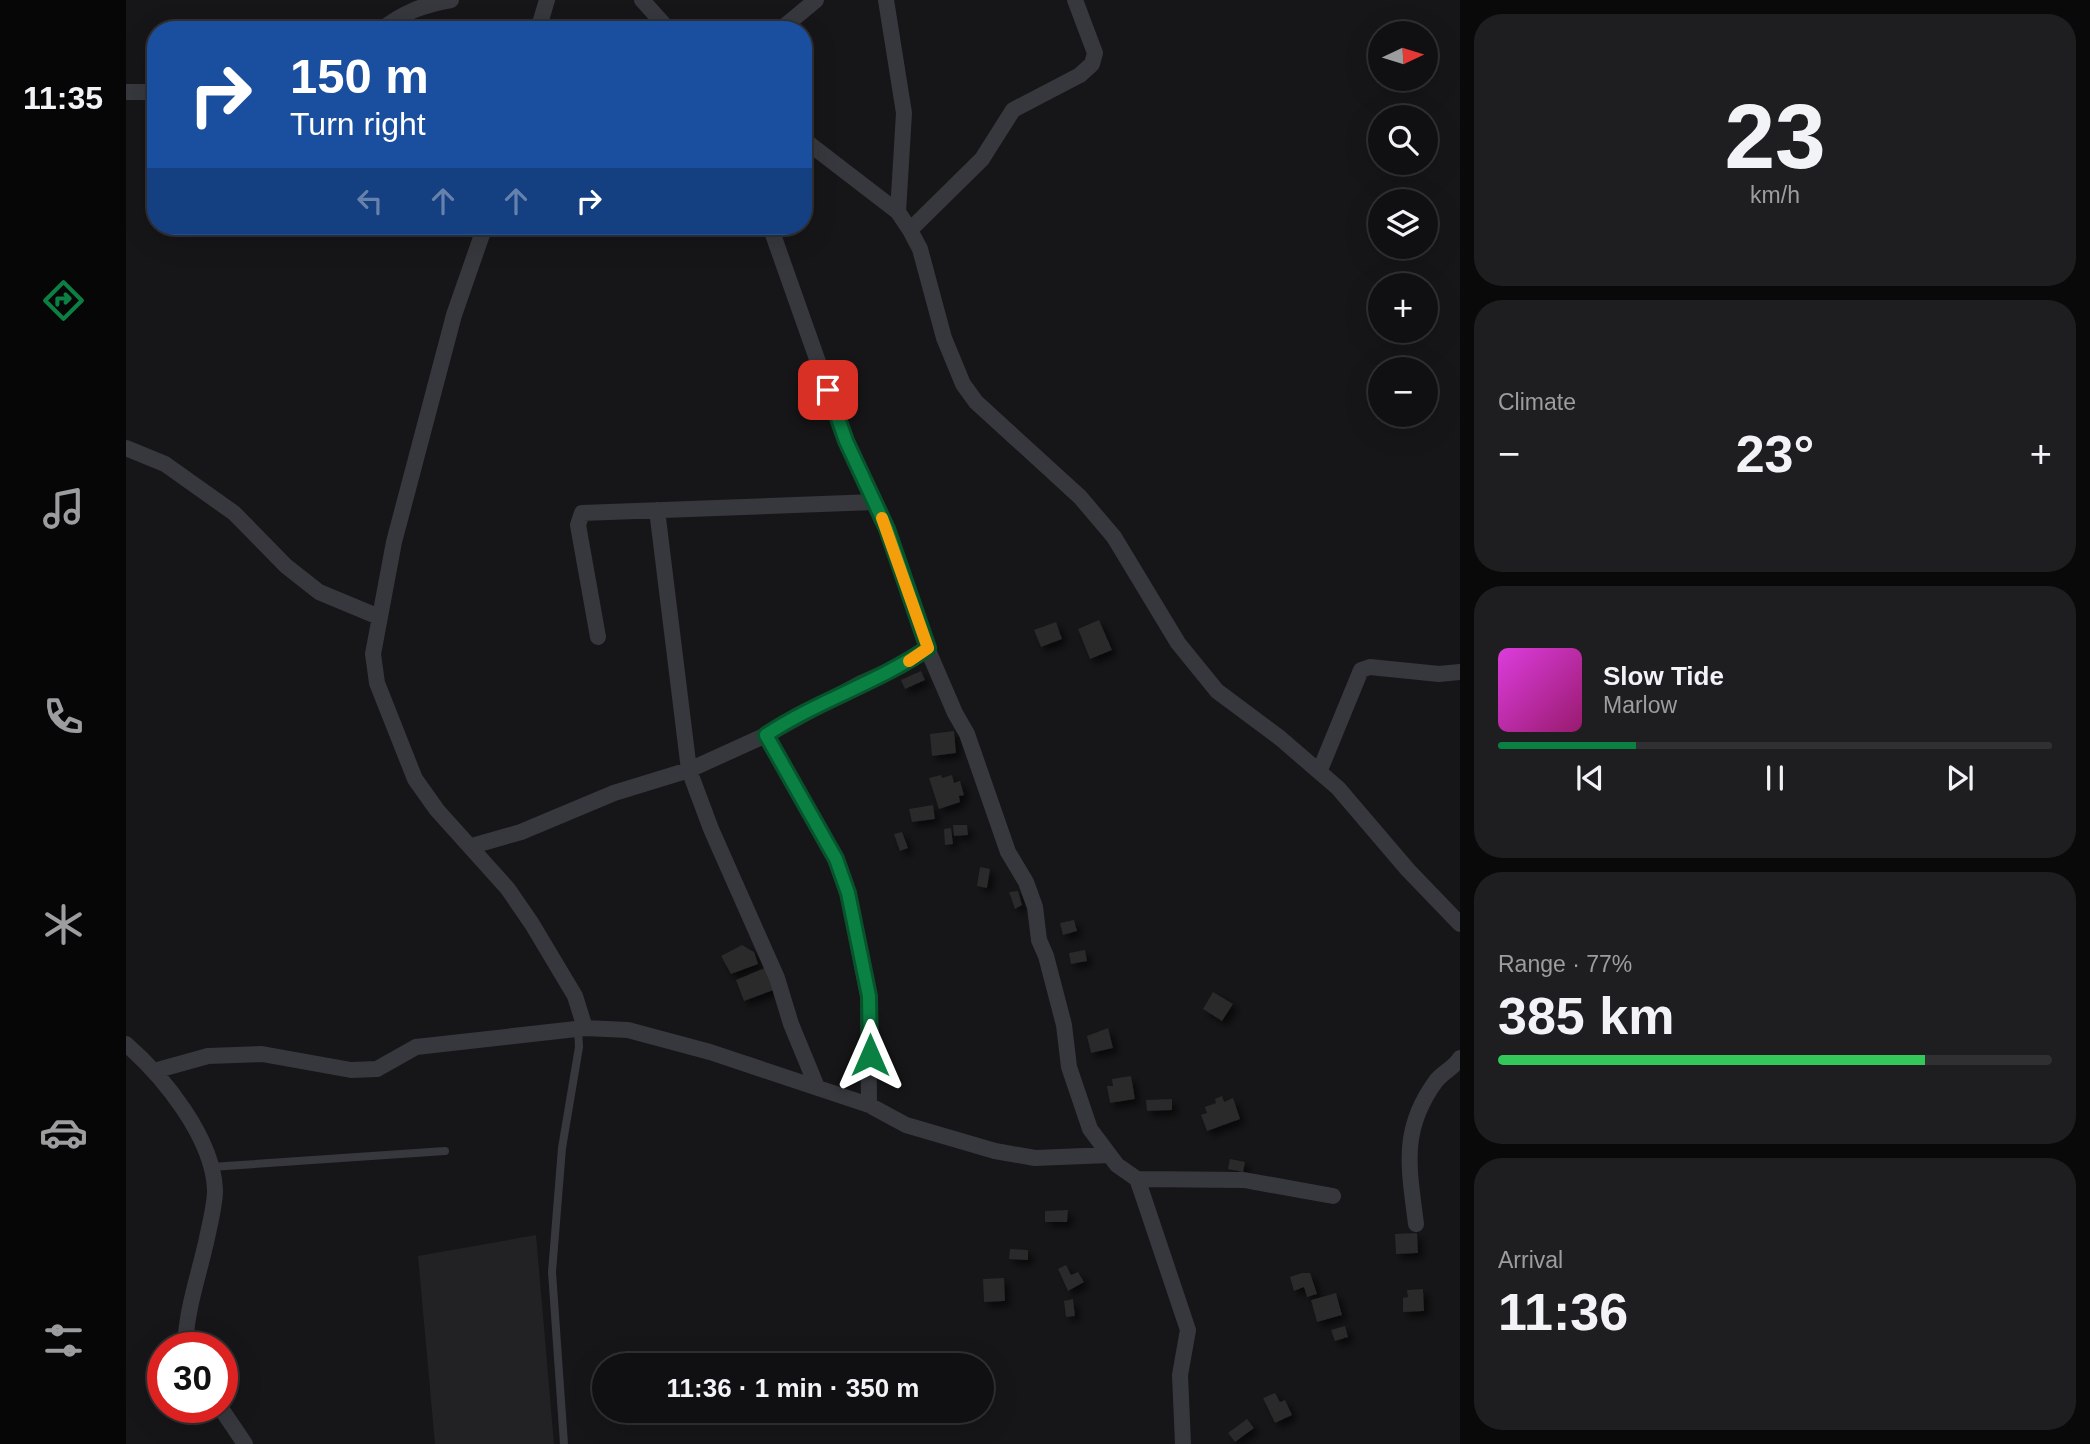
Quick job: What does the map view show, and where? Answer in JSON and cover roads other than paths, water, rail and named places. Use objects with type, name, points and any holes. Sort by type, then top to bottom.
[{"type":"street","points":[[392,21],[401,14],[424,5],[451,0]]},
{"type":"street","points":[[541,21],[547,0]]},
{"type":"street","points":[[642,0],[661,21]]},
{"type":"street","points":[[791,21],[816,0]]},
{"type":"street","points":[[886,0],[904,113],[898,212]]},
{"type":"street","points":[[911,230],[982,159],[1013,110],[1080,75],[1091,64],[1095,53],[1075,0]]},
{"type":"street","points":[[126,92],[147,92]]},
{"type":"street","points":[[812,146],[898,212],[920,249],[944,338],[964,384],[976,402],[1080,496],[1147,587],[1190,662],[1217,691],[1320,771],[1361,812],[1374,832],[1460,924]]},
{"type":"street","points":[[482,235],[441,363],[394,542],[373,654],[377,683],[401,750],[415,779],[437,810],[508,889],[560,968],[575,996],[582,1028]]},
{"type":"street","points":[[773,235],[846,441],[887,529],[928,648],[954,713],[967,734],[1009,852],[1026,882],[1035,907],[1039,940],[1046,956],[1064,1025],[1069,1067],[1090,1129],[1109,1155],[1137,1179],[1188,1330],[1180,1375],[1180,1440]]},
{"type":"street","points":[[126,447],[165,464],[234,513],[285,566],[319,593],[379,617]]},
{"type":"street","points":[[598,637],[578,525],[579,516],[588,511],[874,502]]},
{"type":"street","points":[[657,510],[689,770],[711,829],[777,978],[791,1024],[817,1087]]},
{"type":"street","points":[[472,846],[521,832],[614,793],[689,770],[766,735],[861,683],[902,665],[928,648]]},
{"type":"street","points":[[1320,771],[1362,670],[1370,667],[1439,674],[1460,673]]},
{"type":"street","points":[[766,735],[836,859],[848,893],[869,996],[869,1105]]},
{"type":"street","points":[[154,1071],[208,1056],[262,1054],[351,1070],[377,1069],[416,1047],[582,1028],[628,1030],[709,1052],[817,1087],[869,1105],[906,1125],[995,1151],[1035,1158],[1109,1155]]},
{"type":"street","points":[[126,1044],[154,1071],[203,1141],[211,1167],[215,1192],[188,1313],[187,1332]]},
{"type":"street","points":[[1416,1224],[1408,1153],[1411,1129],[1437,1080],[1460,1058]]},
{"type":"street","points":[[1137,1179],[1244,1180],[1334,1196]]},
{"type":"street","points":[[231,1423],[245,1444]]},
{"type":"lane","points":[[564,1444],[552,1272],[562,1148],[582,1028]]},
{"type":"lane","points":[[211,1167],[446,1151]]}]
